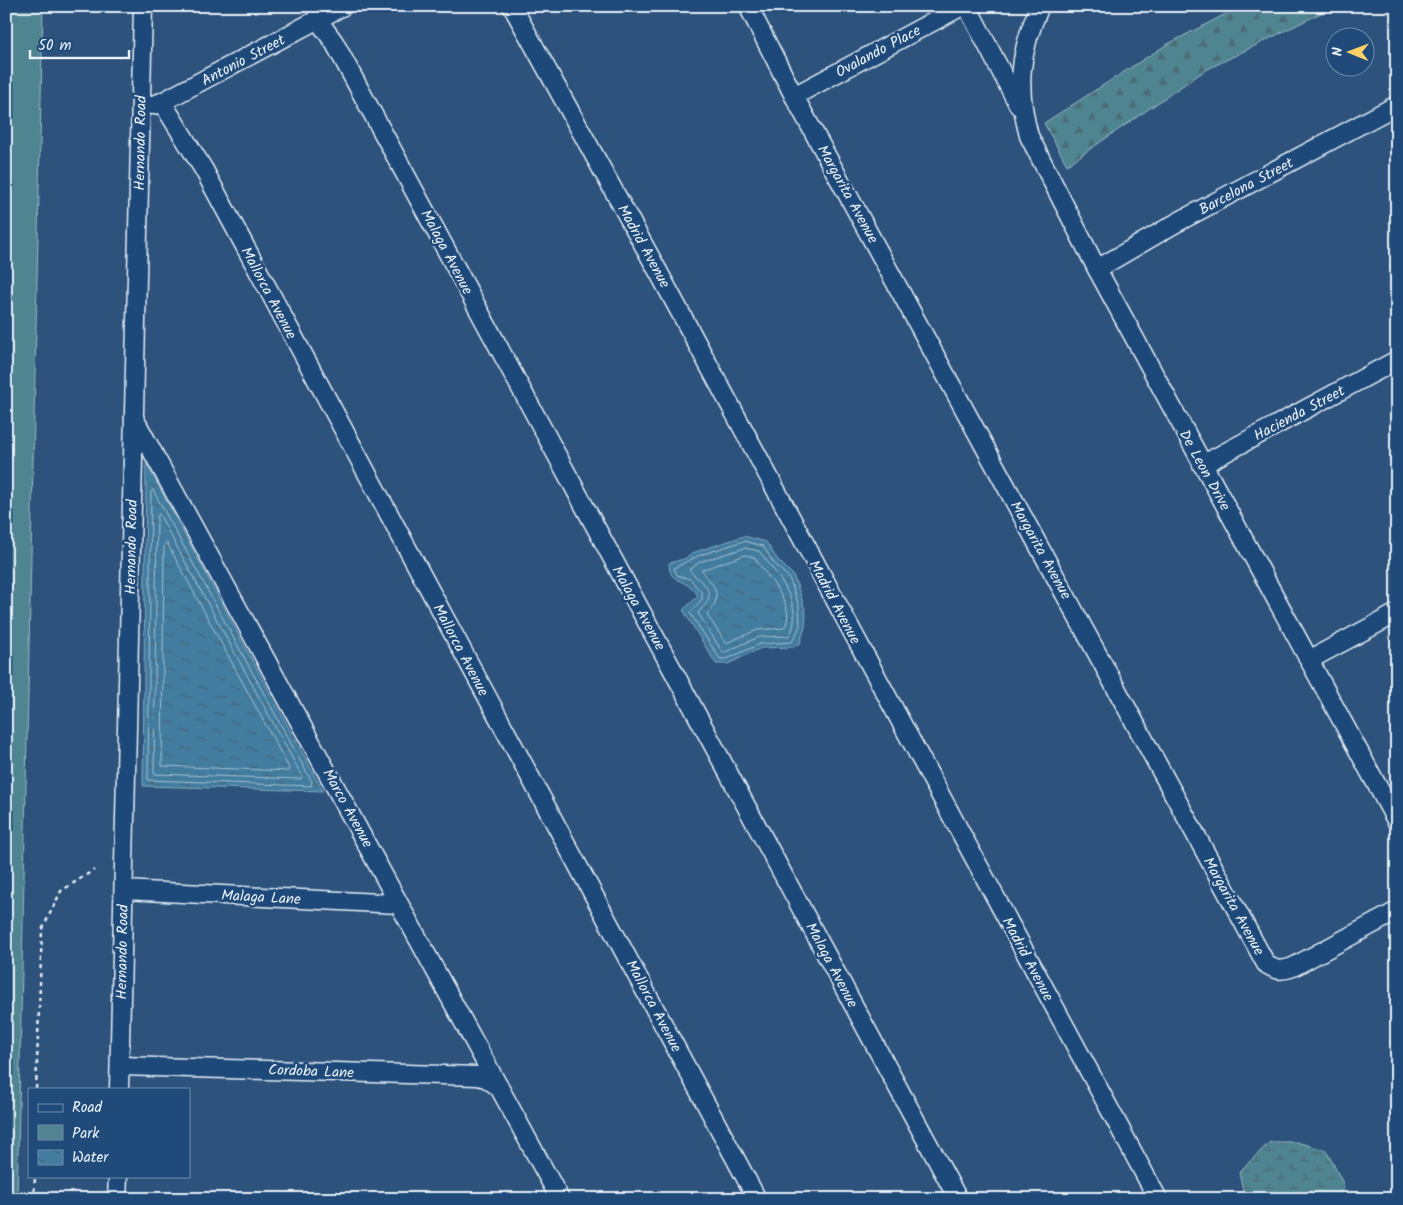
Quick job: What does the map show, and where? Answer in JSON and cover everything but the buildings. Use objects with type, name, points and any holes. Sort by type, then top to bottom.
[{"type":"street","name":"Hernando Road","points":[[120,1088],[143,6]]},
{"type":"street","name":"Antonio Street","points":[[141,108],[162,102],[318,13],[344,6]]},
{"type":"street","name":"Madrid Avenue","points":[[512,6],[659,272],[1158,1199]]},
{"type":"street","name":"Margarita Avenue","points":[[748,6],[794,96],[1266,964],[1273,969],[1282,971],[1293,967],[1397,911]]},
{"type":"street","name":"Ovalando Place","points":[[794,96],[962,6]]},
{"type":"street","name":"De Leon Drive","points":[[967,6],[1023,113]]},
{"type":"street","name":"De Leon Drive","points":[[1040,6],[1024,50],[1020,91],[1029,136],[1038,157],[1202,465],[1397,822]]},
{"type":"street","name":"Malaga Avenue","points":[[318,13],[958,1199]]},
{"type":"street","name":"Mallorca Avenue","points":[[162,102],[204,170],[757,1199]]},
{"type":"street","name":"Barcelona Street","points":[[1097,269],[1176,223],[1397,105]]},
{"type":"street","name":"Hacienda Street","points":[[1202,465],[1397,360]]},
{"type":"street","name":"Marco Avenue","points":[[134,418],[560,1199]]},
{"type":"street","points":[[1309,660],[1397,613]]},
{"type":"street","name":"Malaga Lane","points":[[124,890],[398,904]]},
{"type":"street","name":"Cordoba Lane","points":[[120,1066],[478,1076],[492,1081],[499,1087]]},
{"type":"street","points":[[117,1199],[118,1178]]},
{"type":"path","points":[[6,44],[11,138],[6,518]]},
{"type":"path","points":[[36,1088],[42,930],[61,891],[94,870]]},
{"type":"path","points":[[34,1199],[35,1178]]},
{"type":"green space","points":[[6,6],[43,6],[17,1199],[6,1199]]},
{"type":"green space","points":[[1241,6],[1335,6],[1204,71],[1067,165],[1044,123],[1166,45]]},
{"type":"green space","points":[[1270,1142],[1296,1142],[1326,1150],[1344,1185],[1341,1199],[1245,1199],[1239,1172]]},
{"type":"water","points":[[146,463],[323,791],[143,786]]},
{"type":"water","points":[[744,536],[766,542],[777,559],[793,575],[806,614],[805,627],[800,643],[794,647],[761,648],[728,664],[716,664],[683,610],[698,596],[694,590],[672,575],[669,563],[684,559],[695,552]]}]
